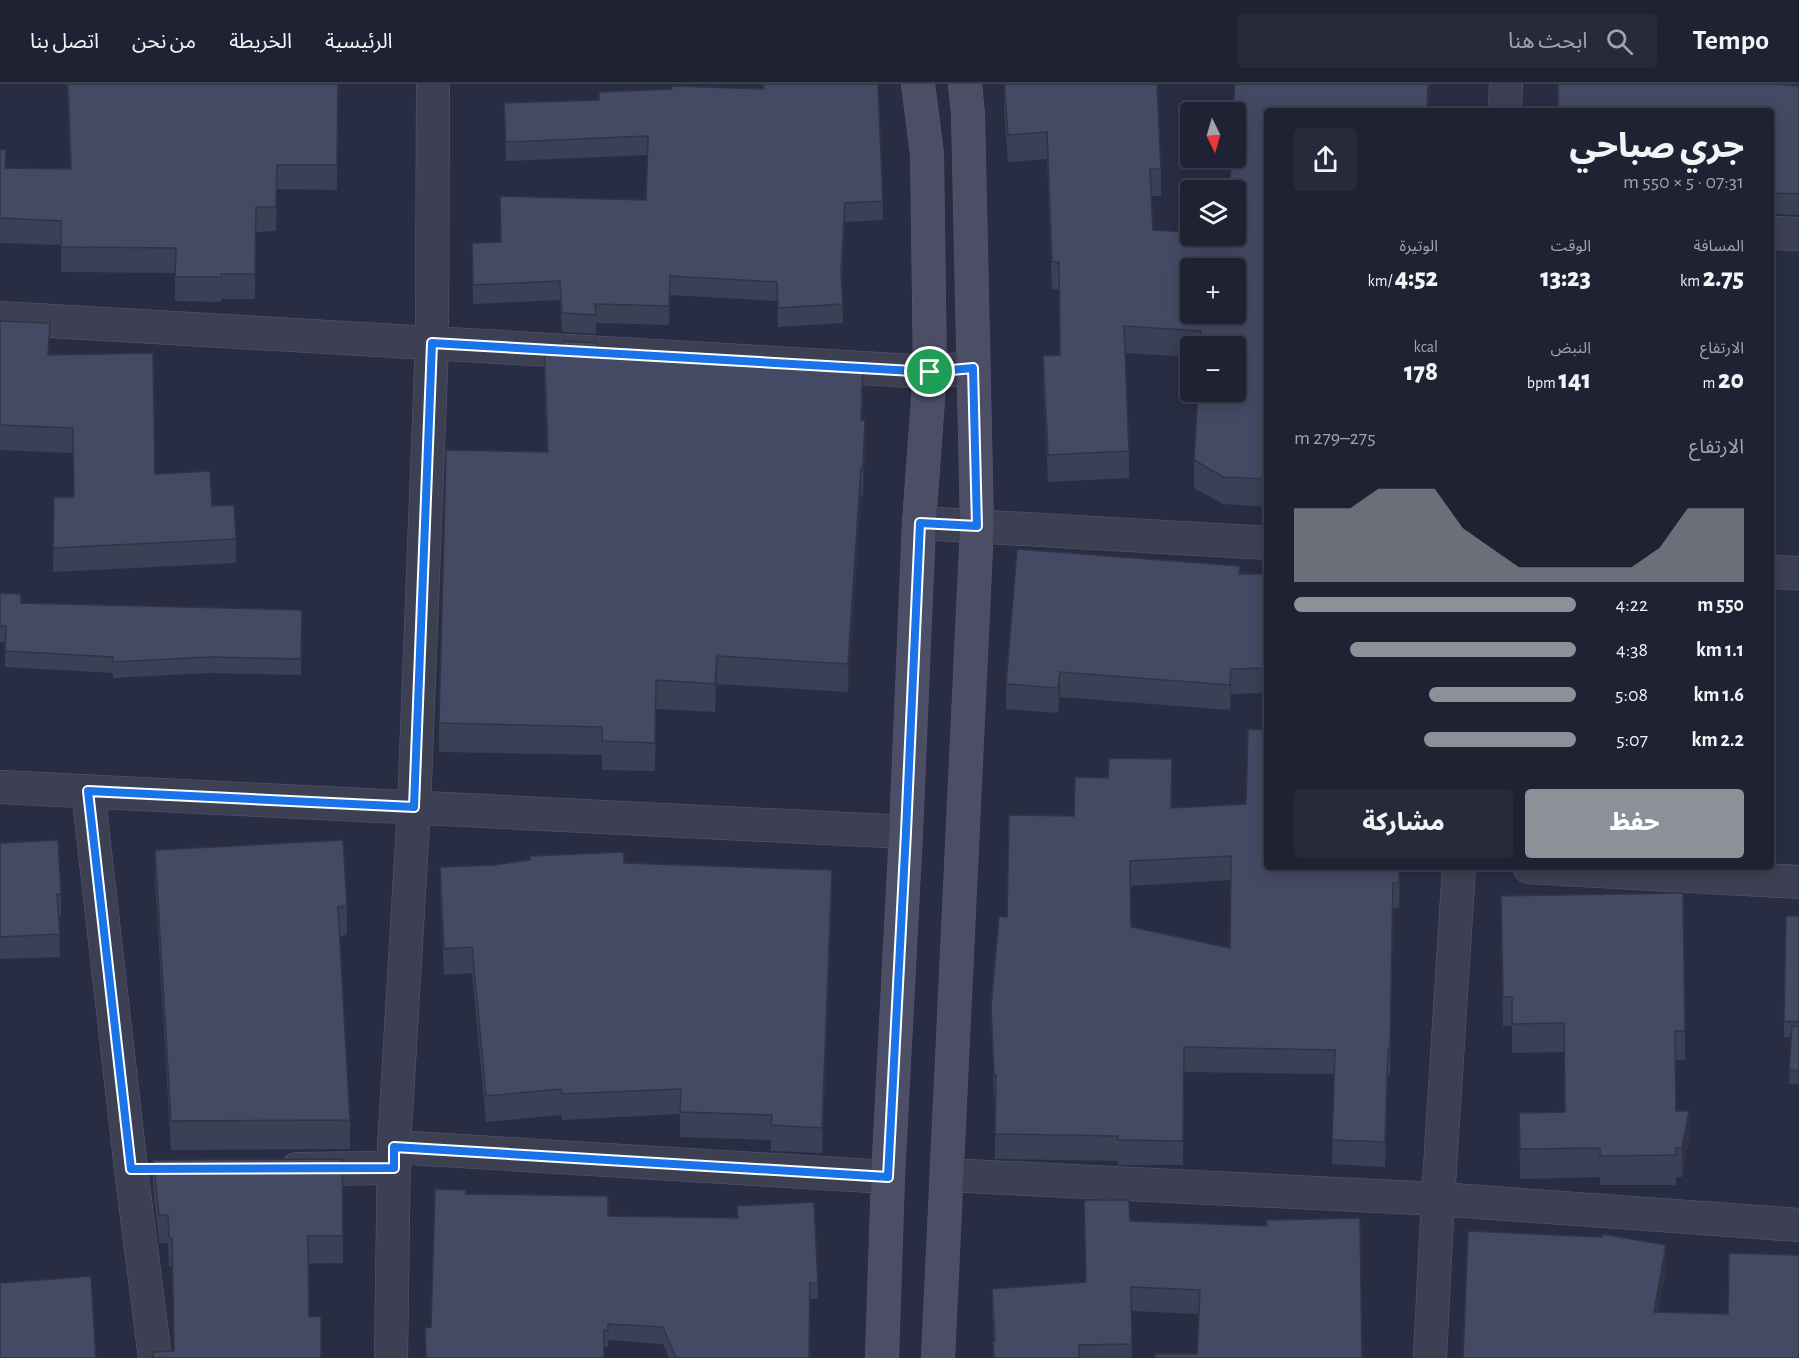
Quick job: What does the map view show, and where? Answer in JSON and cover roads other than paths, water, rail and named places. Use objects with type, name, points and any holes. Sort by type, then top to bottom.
[{"type":"main road","points":[[882,1358],[888,1177],[920,523],[930,372],[927,154],[918,84]]},
{"type":"main road","points":[[938,1358],[977,526],[968,114],[965,84]]},
{"type":"street","points":[[391,1358],[394,1158],[414,807],[432,343],[433,84]]},
{"type":"street","points":[[1504,108],[1506,84]]},
{"type":"street","points":[[1774,233],[1799,234]]},
{"type":"street","points":[[0,318],[930,372],[973,368]]},
{"type":"street","points":[[920,523],[1264,543]]},
{"type":"street","points":[[1774,572],[1799,573]]},
{"type":"street","points":[[0,787],[906,832]]},
{"type":"street","points":[[88,791],[143,1169],[155,1358]]},
{"type":"street","points":[[1430,1358],[1459,870]]},
{"type":"street","points":[[1583,870],[1799,882]]},
{"type":"street","points":[[262,1169],[394,1158],[888,1177]]},
{"type":"street","points":[[947,1175],[1438,1199],[1799,1225]]}]
